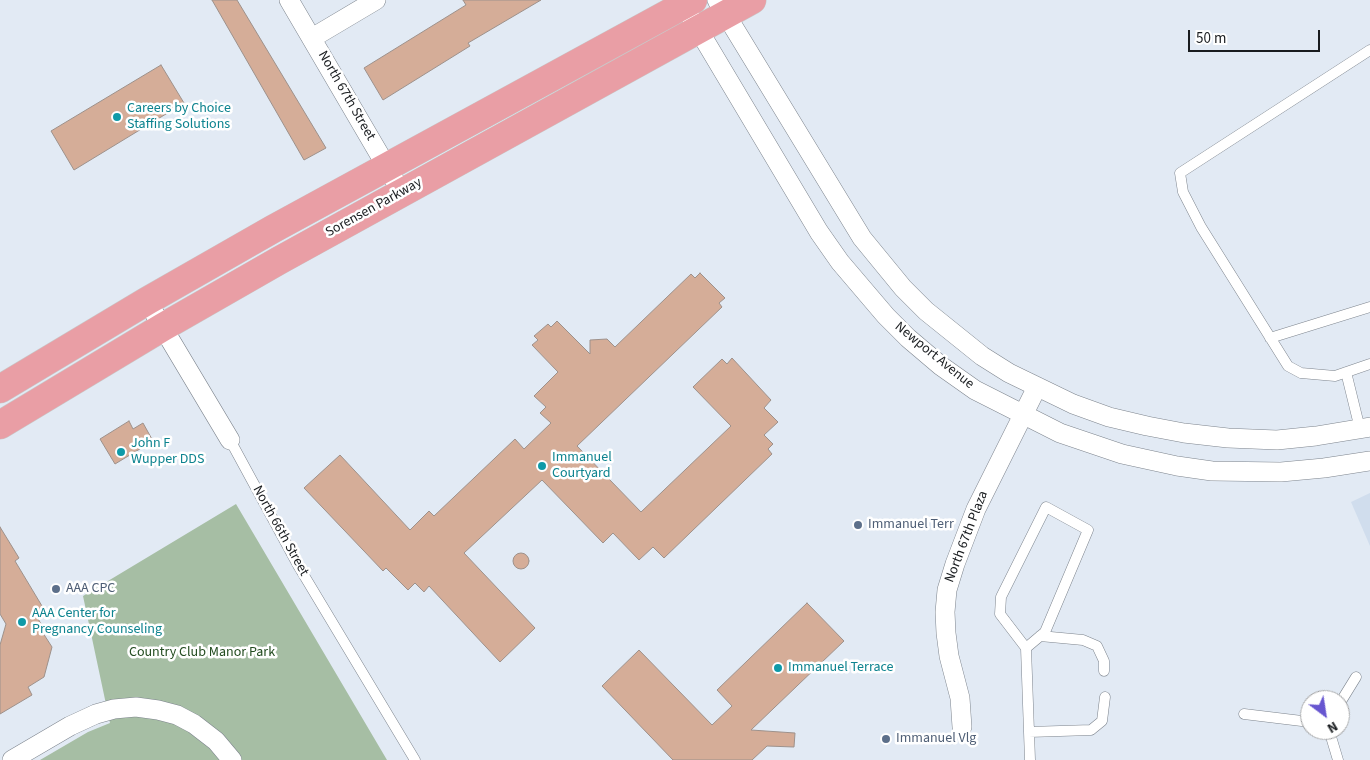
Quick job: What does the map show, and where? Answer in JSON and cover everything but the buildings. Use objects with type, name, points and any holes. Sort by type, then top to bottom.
[{"type":"main road","name":"Sorensen Parkway","points":[[0,425],[163,327],[280,260],[698,29],[722,7],[752,0]]},
{"type":"main road","name":"Sorensen Parkway","points":[[0,388],[146,301],[689,2]]},
{"type":"street","name":"North 67th Street","points":[[289,0],[402,193]]},
{"type":"street","points":[[312,38],[376,0]]},
{"type":"street","name":"Newport Avenue","points":[[689,2],[698,29],[819,232],[862,290],[908,338],[941,366],[975,390],[1060,433],[1122,454],[1178,466],[1212,471],[1281,472],[1370,461]]},
{"type":"street","points":[[722,7],[862,238],[903,288],[926,311],[982,356],[1009,373],[1073,404],[1109,417],[1184,433],[1228,438],[1277,440],[1365,428],[1370,461]]},
{"type":"street","name":"North 66th Street","points":[[146,301],[230,440]]},
{"type":"street","name":"North 67th Plaza","points":[[962,727],[960,698],[949,656],[946,634],[947,590],[976,509],[1037,387]]},
{"type":"street","points":[[12,760],[70,726],[96,714],[114,709],[136,707],[177,715],[194,724],[216,741],[232,760]]},
{"type":"lane","points":[[1370,50],[1180,174],[1183,192],[1201,228],[1288,366],[1300,373],[1335,376],[1370,364]]},
{"type":"lane","points":[[1270,338],[1370,307]]},
{"type":"lane","points":[[1346,372],[1365,428]]},
{"type":"lane","name":"North 66th Street","points":[[230,440],[299,567],[415,760]]},
{"type":"lane","points":[[1026,648],[1044,632],[1088,530],[1046,508],[1001,596],[1000,614],[1026,648],[1030,760]]},
{"type":"lane","points":[[1040,636],[1083,640],[1097,646],[1104,661],[1104,671]]},
{"type":"lane","points":[[1348,690],[1356,677]]},
{"type":"lane","points":[[1029,732],[1091,730],[1102,721],[1105,697]]},
{"type":"lane","points":[[1244,714],[1300,721]]},
{"type":"lane","points":[[1332,740],[1338,760]]},
{"type":"shaded area","points":[[1370,493],[1370,546],[1351,502]]},
{"type":"green space","name":"Country Club Manor Park","points":[[236,504],[387,760],[40,760],[88,732],[110,723],[83,596]]},
{"type":"place","name":"Careers by Choice Staffing Solutions","points":[[117,117]]},
{"type":"place","name":"John F Wupper DDS","points":[[121,452]]},
{"type":"place","name":"Immanuel Courtyard","points":[[542,466]]},
{"type":"place","name":"Immanuel Terr","points":[[858,525]]},
{"type":"place","name":"AAA CPC","points":[[56,589]]},
{"type":"place","name":"AAA Center for Pregnancy Counseling","points":[[22,622]]},
{"type":"place","name":"Immanuel Terrace","points":[[778,668]]},
{"type":"place","name":"Immanuel Vlg","points":[[886,739]]}]
